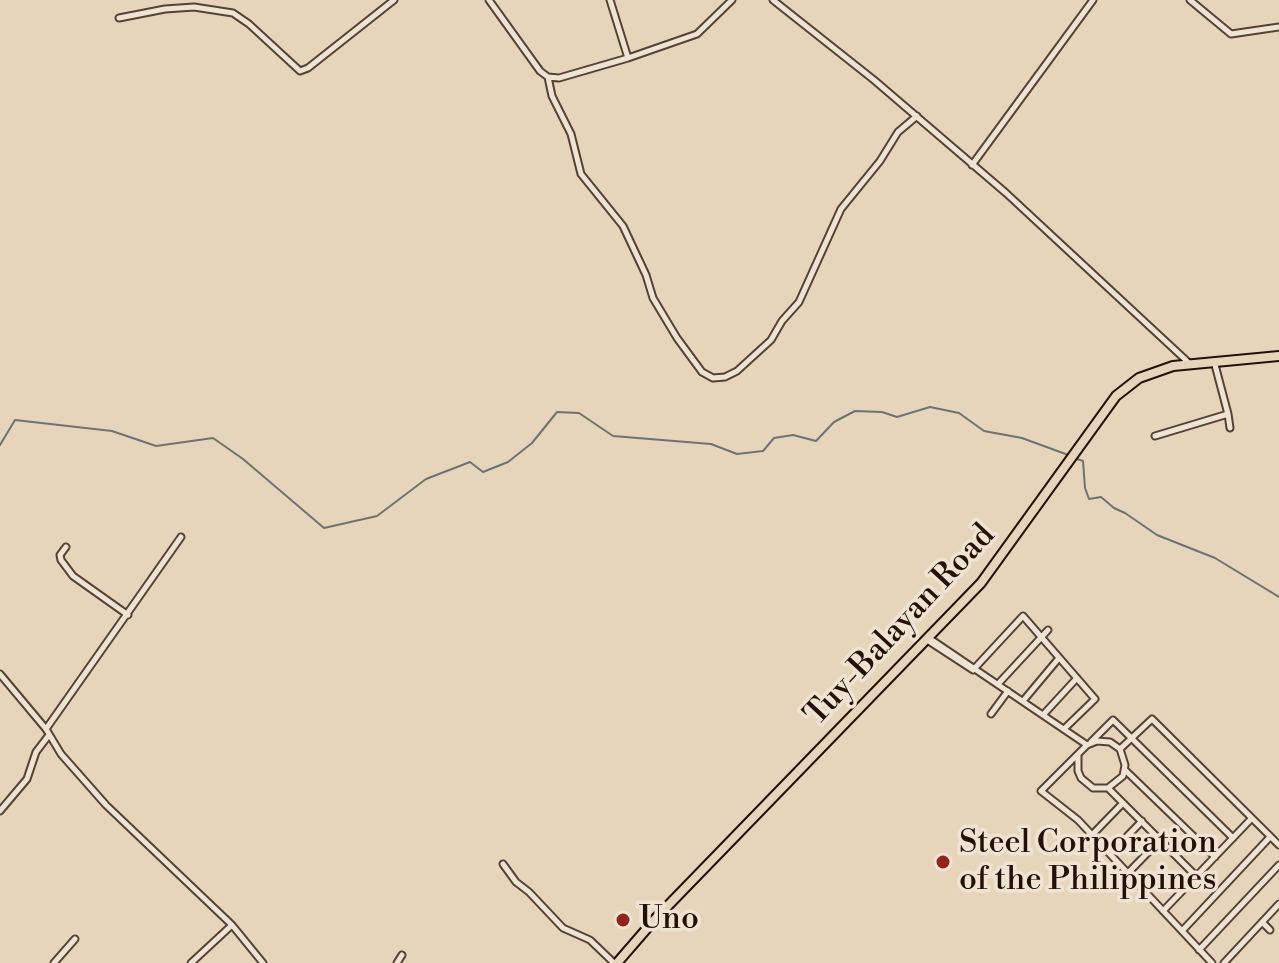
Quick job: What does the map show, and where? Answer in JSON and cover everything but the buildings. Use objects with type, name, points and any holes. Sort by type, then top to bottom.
[{"type":"main road","name":"Tuy-Balayan Road","points":[[616,963],[656,918],[928,639],[1003,556],[1116,396],[1139,378],[1160,369],[1189,363],[1279,356]]},
{"type":"street","points":[[119,18],[194,7],[233,13],[300,71],[308,68],[394,0]]},
{"type":"street","points":[[489,0],[540,71],[548,77],[559,78],[697,34],[732,0]]},
{"type":"street","points":[[610,0],[628,58]]},
{"type":"street","points":[[773,0],[917,116],[1116,293],[1189,363]]},
{"type":"street","points":[[972,165],[1093,0]]},
{"type":"street","points":[[1190,0],[1231,34],[1279,27]]},
{"type":"street","points":[[548,77],[552,96],[571,134],[581,174],[623,226],[653,298],[677,338],[702,372],[713,378],[737,371],[771,340],[782,321],[799,302],[841,209],[880,161],[898,132],[917,116]]},
{"type":"street","points":[[1214,361],[1230,428]]},
{"type":"street","points":[[1155,436],[1228,414]]},
{"type":"street","points":[[0,811],[27,779],[36,752],[48,732],[181,537]]},
{"type":"street","points":[[66,547],[60,555],[61,560],[73,576],[128,615]]},
{"type":"street","points":[[975,669],[1023,616],[1095,699],[1064,729]]},
{"type":"street","points":[[998,684],[1048,630]]},
{"type":"street","points":[[928,639],[1089,744],[1110,742],[1120,749],[1125,759],[1125,770],[1119,781],[1108,788],[1093,788],[1086,784],[1078,771],[1078,756]]},
{"type":"street","points":[[1023,701],[1059,658]]},
{"type":"street","points":[[0,674],[48,732],[61,754],[106,805],[232,925],[263,963]]},
{"type":"street","points":[[1043,715],[1077,678]]},
{"type":"street","points":[[991,714],[1008,691]]},
{"type":"street","points":[[1120,749],[1152,719],[1279,845]]},
{"type":"street","points":[[1212,963],[1078,820],[1041,791],[1113,720],[1233,838]]},
{"type":"street","points":[[1125,770],[1215,857]]},
{"type":"street","points":[[1108,788],[1197,877]]},
{"type":"street","points":[[1092,835],[1123,803]]},
{"type":"street","points":[[1163,911],[1251,819]]},
{"type":"street","points":[[1110,854],[1142,821]]},
{"type":"street","points":[[1182,931],[1270,837]]},
{"type":"street","points":[[1128,873],[1160,840]]},
{"type":"street","points":[[503,864],[516,882],[563,928],[590,940],[616,963]]},
{"type":"street","points":[[1199,950],[1279,865]]},
{"type":"street","points":[[1224,963],[1279,904]]},
{"type":"street","points":[[1262,922],[1270,930]]},
{"type":"street","points":[[191,963],[232,925]]},
{"type":"street","points":[[54,963],[75,939]]},
{"type":"street","points":[[397,963],[402,955]]},
{"type":"waterway","points":[[0,445],[15,420],[112,431],[156,446],[213,438],[243,459],[324,528],[377,516],[426,479],[470,462],[483,472],[508,462],[532,443],[557,412],[579,413],[613,436],[711,444],[737,454],[763,451],[774,438],[793,435],[816,441],[834,422],[855,411],[882,412],[897,417],[930,407],[959,413],[984,431],[1022,438],[1071,456]]},
{"type":"waterway","points":[[1077,459],[1083,461],[1089,499],[1101,497],[1157,535],[1215,558],[1279,597]]},
{"type":"place","name":"Steel Corporation of the Philippines","points":[[943,862]]},
{"type":"place","name":"Uno","points":[[623,920]]}]
